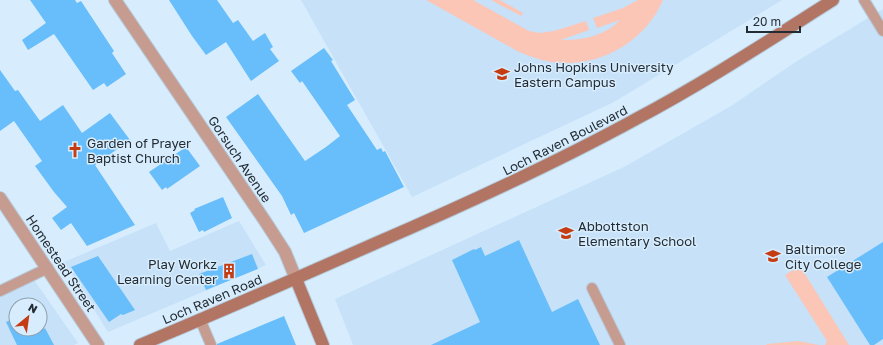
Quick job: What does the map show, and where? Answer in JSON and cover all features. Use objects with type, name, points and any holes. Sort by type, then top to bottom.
[{"type":"main road","name":"Loch Raven Boulevard","points":[[296,279],[495,190],[603,137],[683,93],[833,0]]},
{"type":"main road","name":"Loch Raven Road","points":[[140,345],[296,279]]},
{"type":"main road","name":"Gorsuch Avenue","points":[[296,279],[323,345]]},
{"type":"street","name":"Gorsuch Avenue","points":[[114,0],[265,221],[285,252],[296,279]]},
{"type":"street","name":"Homestead Street","points":[[0,198],[98,345]]},
{"type":"lane","points":[[864,0],[883,31]]},
{"type":"lane","points":[[0,291],[48,268]]},
{"type":"lane","points":[[592,288],[620,345]]},
{"type":"lane","points":[[200,320],[211,345]]},
{"type":"shaded area","name":"Johns Hopkins University Eastern Campus","points":[[301,0],[782,0],[614,102],[412,197]]},
{"type":"shaded area","points":[[426,0],[473,0],[529,31],[539,33],[554,31],[586,21],[589,30],[561,40],[564,40],[594,36],[608,29],[620,20],[597,28],[593,18],[623,8],[638,0],[663,0],[655,15],[644,29],[618,50],[602,57],[568,63],[551,62],[519,52]]},
{"type":"shaded area","points":[[491,0],[500,0],[523,13],[521,16]]},
{"type":"shaded area","name":"Baltimore City College","points":[[883,9],[883,345],[353,345],[335,299],[624,167],[731,106],[794,63]]},
{"type":"shaded area","points":[[239,221],[266,265],[108,332],[64,262],[156,223],[170,251]]},
{"type":"shaded area","points":[[800,266],[849,345],[825,345],[827,341],[785,275]]},
{"type":"shaded area","points":[[32,277],[46,297],[8,297],[8,337],[48,337],[48,300],[78,343],[74,345],[0,345],[0,292]]},
{"type":"shaded area","points":[[798,341],[819,345],[766,345],[767,344]]},
{"type":"building","points":[[30,0],[75,0],[77,3],[81,1],[114,51],[112,53],[126,74],[107,87],[104,83],[93,90],[54,34],[28,50],[22,40],[46,23]]},
{"type":"building","points":[[169,0],[217,0],[233,23],[238,20],[253,41],[265,33],[273,47],[270,49],[279,61],[251,81],[226,42],[206,55]]},
{"type":"building","points":[[324,48],[333,60],[331,61],[355,100],[347,105],[377,150],[381,148],[383,152],[385,151],[404,187],[304,233],[294,213],[291,215],[282,196],[226,117],[258,94],[305,161],[326,147],[340,136],[302,81],[300,83],[291,71]]},
{"type":"building","points":[[0,70],[15,91],[18,90],[40,121],[63,105],[82,133],[110,113],[130,140],[95,165],[135,225],[87,246],[71,223],[61,230],[52,218],[67,207],[35,166],[42,161],[14,121],[0,131]]},
{"type":"building","points":[[186,147],[200,166],[167,189],[166,187],[162,190],[149,172]]},
{"type":"building","points":[[223,197],[232,218],[204,232],[203,230],[199,232],[190,213],[195,210],[194,209]]},
{"type":"building","points":[[519,240],[552,312],[578,299],[600,345],[431,345],[480,322],[452,260],[481,247],[485,256]]},
{"type":"building","name":"Baltimore City College","points":[[883,242],[883,339],[874,345],[870,345],[827,277]]},
{"type":"building","name":"Play Workz Learning Center","points":[[252,254],[258,269],[206,290],[199,274]]},
{"type":"building","points":[[98,256],[135,310],[123,315],[121,314],[109,322],[71,267]]},
{"type":"building","points":[[284,316],[296,345],[217,345],[217,344]]},
{"type":"building","points":[[48,334],[54,345],[17,345],[13,337],[48,337]]},
{"type":"place","name":"Johns Hopkins University Eastern Campus","points":[[502,74]]},
{"type":"place","name":"Garden of Prayer Baptist Church","points":[[75,150]]},
{"type":"place","name":"Abbottston Elementary School","points":[[566,233]]},
{"type":"place","name":"Baltimore City College","points":[[773,256]]},
{"type":"place","name":"Play Workz Learning Center","points":[[229,271]]}]
